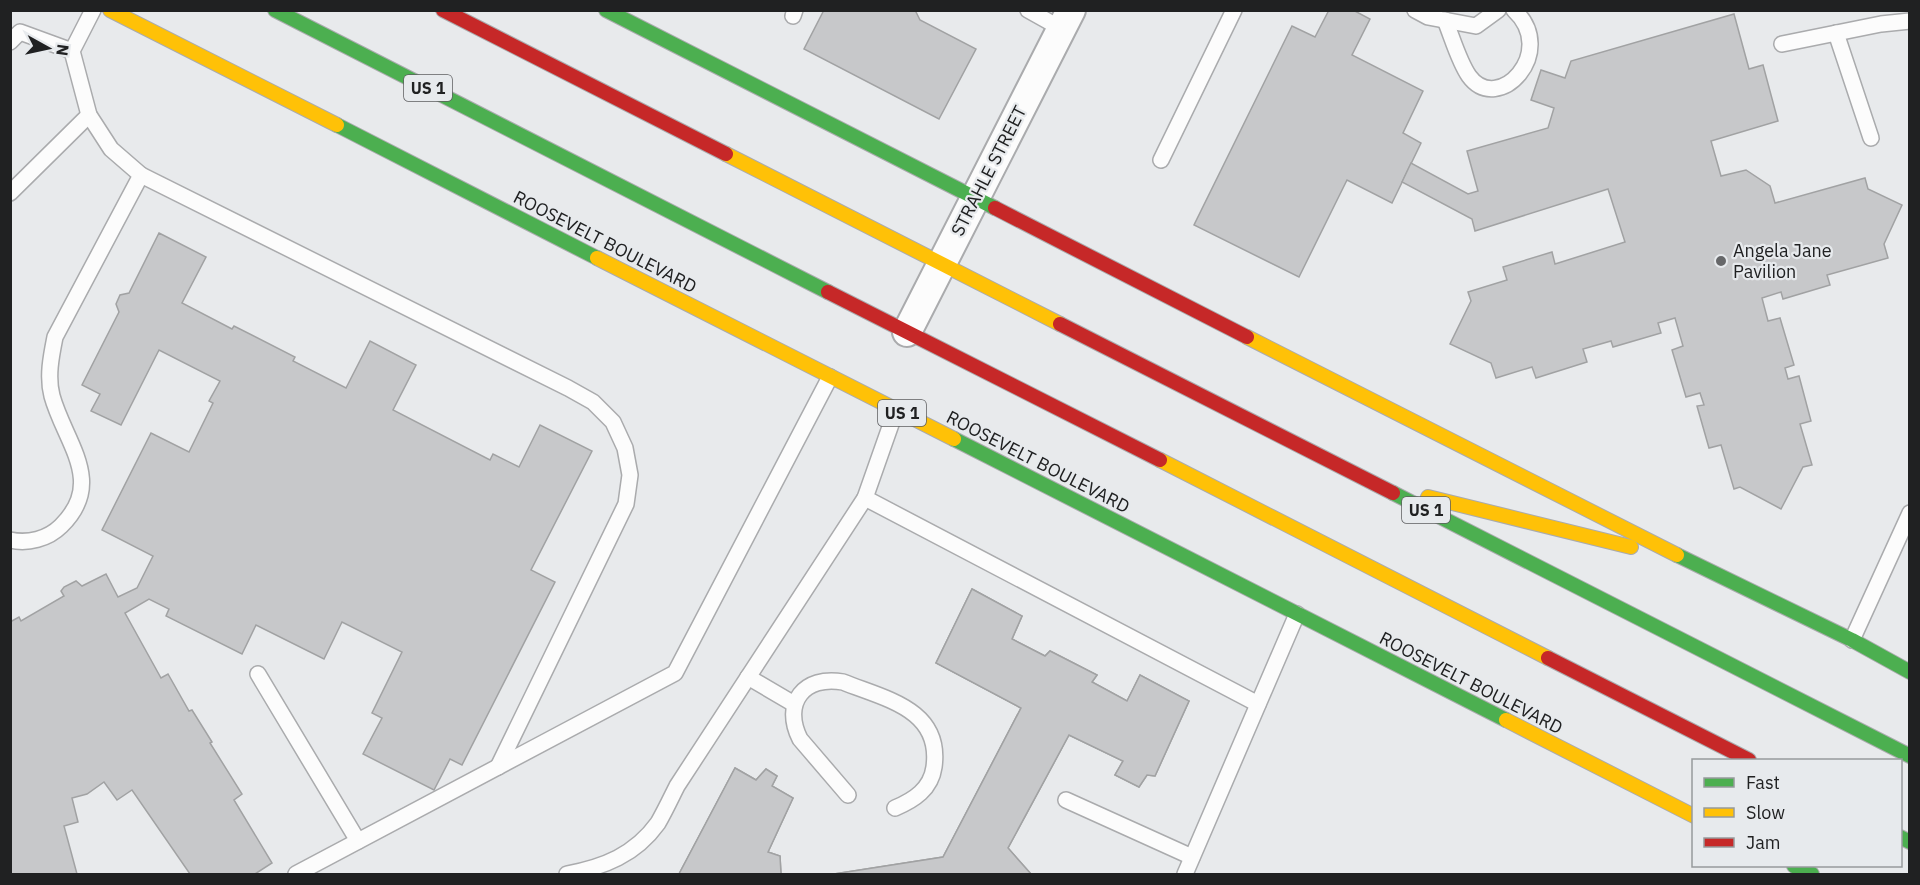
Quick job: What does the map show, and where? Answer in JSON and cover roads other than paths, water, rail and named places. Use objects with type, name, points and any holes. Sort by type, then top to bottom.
[{"type":"highway","name":"ROOSEVELT BOULEVARD","points":[[110,10],[1692,815]]},
{"type":"highway","name":"US 1","points":[[275,10],[1747,759]]},
{"type":"highway","name":"US 1","points":[[443,10],[1910,756]]},
{"type":"highway","points":[[606,10],[1688,561],[1852,640],[1910,672]]},
{"type":"highway","points":[[1373,483],[1688,561]]},
{"type":"highway","points":[[1796,867],[1812,874]]},
{"type":"street","name":"STRAHLE STREET","points":[[907,332],[1066,20]]},
{"type":"lane","points":[[93,10],[72,51],[89,115],[111,149],[141,175],[568,388],[593,402],[613,422],[625,447],[630,476],[626,504],[498,767]]},
{"type":"lane","points":[[1028,10],[1066,20]]},
{"type":"lane","points":[[1161,159],[1234,10]]},
{"type":"lane","points":[[1415,10],[1428,17],[1476,26],[1498,10]]},
{"type":"lane","points":[[1445,20],[1468,74],[1475,82],[1492,89],[1511,83],[1528,56],[1531,43],[1529,30],[1514,10]]},
{"type":"lane","points":[[1782,44],[1836,33],[1879,17],[1910,21]]},
{"type":"lane","points":[[10,42],[20,32],[72,51]]},
{"type":"lane","points":[[1836,33],[1871,138]]},
{"type":"lane","points":[[10,193],[89,115]]},
{"type":"lane","points":[[10,540],[19,542],[39,540],[58,530],[72,516],[80,497],[82,477],[77,457],[52,395],[50,366],[55,337],[141,175]]},
{"type":"lane","points":[[296,874],[675,673],[830,377]]},
{"type":"lane","points":[[567,874],[604,866],[634,848],[657,823],[677,786],[865,498],[896,410]]},
{"type":"lane","points":[[865,498],[1258,704]]},
{"type":"lane","points":[[1852,640],[1910,513]]},
{"type":"lane","points":[[1185,874],[1297,614]]},
{"type":"lane","points":[[258,674],[358,841]]},
{"type":"lane","points":[[748,677],[794,704]]},
{"type":"lane","points":[[848,795],[800,739],[793,722],[794,704],[800,694],[819,681],[843,682],[909,709],[923,721],[933,736],[936,754],[934,772],[925,789],[912,801],[895,808]]},
{"type":"lane","points":[[1066,800],[1192,857]]},
{"type":"place","name":"Angela Jane Pavilion","points":[[1721,261]]}]
